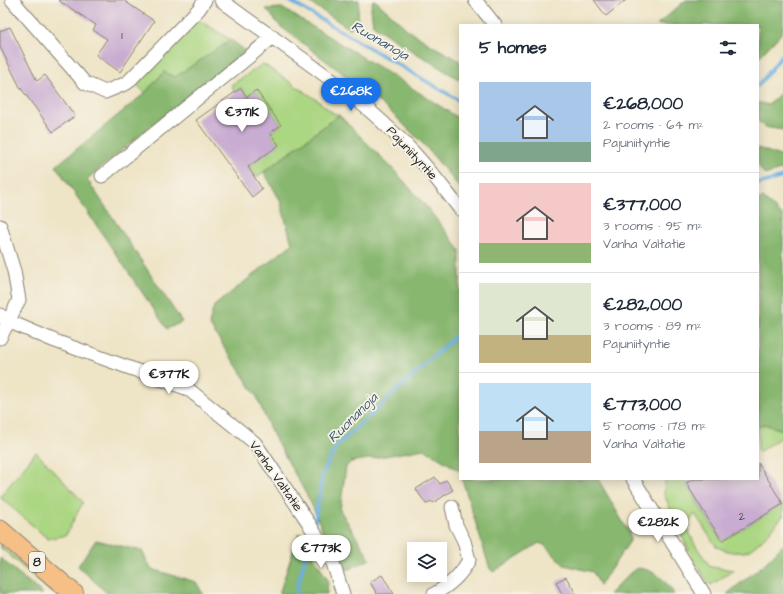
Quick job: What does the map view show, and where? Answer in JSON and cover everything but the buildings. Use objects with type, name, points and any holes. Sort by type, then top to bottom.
[{"type":"highway","name":"8","points":[[0,530],[74,594]]},
{"type":"street","points":[[12,0],[85,83],[105,92],[127,83],[199,9],[205,0]]},
{"type":"street","name":"Pajuniityntie","points":[[213,0],[243,16]]},
{"type":"street","name":"Pajuniityntie","points":[[221,0],[343,90],[394,133],[418,157],[459,208]]},
{"type":"street","points":[[475,0],[494,24]]},
{"type":"street","points":[[102,176],[273,37]]},
{"type":"street","points":[[0,226],[14,271],[19,300],[4,318],[0,338]]},
{"type":"street","name":"Vanha Valtatie","points":[[4,318],[55,341],[188,389],[255,442],[317,536],[332,563],[343,594]]},
{"type":"street","points":[[634,480],[704,594]]},
{"type":"street","points":[[434,594],[444,588],[462,572],[469,560],[464,542],[456,525],[452,507]]},
{"type":"green space","points":[[306,0],[359,0],[358,19],[350,29]]},
{"type":"green space","points":[[373,0],[375,0],[408,30],[459,60],[459,79],[373,25],[371,9]]},
{"type":"green space","points":[[686,0],[783,0],[783,28],[780,35],[759,57],[759,24],[658,24]]},
{"type":"green space","points":[[282,8],[459,118],[459,187],[427,148],[392,113],[358,85],[280,26],[266,9]]},
{"type":"green space","points":[[197,19],[231,40],[175,77],[164,72],[145,93],[137,85]]},
{"type":"green space","points":[[231,40],[246,51],[168,112],[87,179],[182,322],[167,329],[56,166],[145,93],[164,72],[175,77]]},
{"type":"green space","points":[[263,64],[317,100],[333,113],[339,115],[257,177],[249,166],[278,145],[270,133],[281,125],[256,91],[247,97],[241,88],[235,92],[231,85]]},
{"type":"green space","points":[[783,91],[783,130],[764,127],[759,122],[759,102],[768,105]]},
{"type":"green space","points":[[339,115],[391,167],[426,206],[459,249],[459,470],[424,449],[351,462],[346,467],[340,510],[370,559],[341,573],[310,501],[270,429],[257,397],[209,324],[214,306],[292,244],[280,200],[264,172]]},
{"type":"green space","points":[[759,148],[783,157],[783,169],[765,175],[759,166]]},
{"type":"green space","points":[[763,198],[783,216],[783,430],[764,424],[759,426],[759,200]]},
{"type":"green space","points":[[764,424],[783,430],[783,436],[759,451],[759,426]]},
{"type":"green space","points":[[36,452],[83,502],[66,535],[48,539],[0,497]]},
{"type":"green space","points":[[462,480],[599,480],[630,536],[630,541],[600,585],[593,572],[564,565],[544,545],[539,543],[493,572],[490,569]]},
{"type":"green space","points":[[664,480],[692,480],[686,484],[722,541],[783,504],[783,516],[765,537],[754,547],[744,552],[732,552],[719,548],[715,545],[695,514],[687,525],[700,552],[711,567],[734,570],[711,585],[692,557],[682,536],[664,494],[665,482]]},
{"type":"green space","points":[[299,533],[328,580],[327,594],[279,594]]},
{"type":"green space","points":[[96,540],[142,551],[151,569],[196,582],[203,594],[108,594],[78,566]]},
{"type":"green space","points":[[0,544],[58,594],[53,594],[0,547]]},
{"type":"green space","points":[[783,545],[783,594],[727,594],[762,566]]},
{"type":"green space","points":[[0,558],[43,594],[0,593]]},
{"type":"green space","points":[[637,568],[649,571],[659,576],[674,594],[609,594]]},
{"type":"waterway","name":"Ruonanoja","points":[[288,0],[459,100]]},
{"type":"waterway","points":[[759,85],[783,54]]},
{"type":"waterway","points":[[759,184],[783,177]]},
{"type":"waterway","name":"Ruonanoja","points":[[314,525],[323,473],[336,447],[459,333]]},
{"type":"waterway","name":"Ruonanoja","points":[[297,594],[297,588],[311,535]]}]
